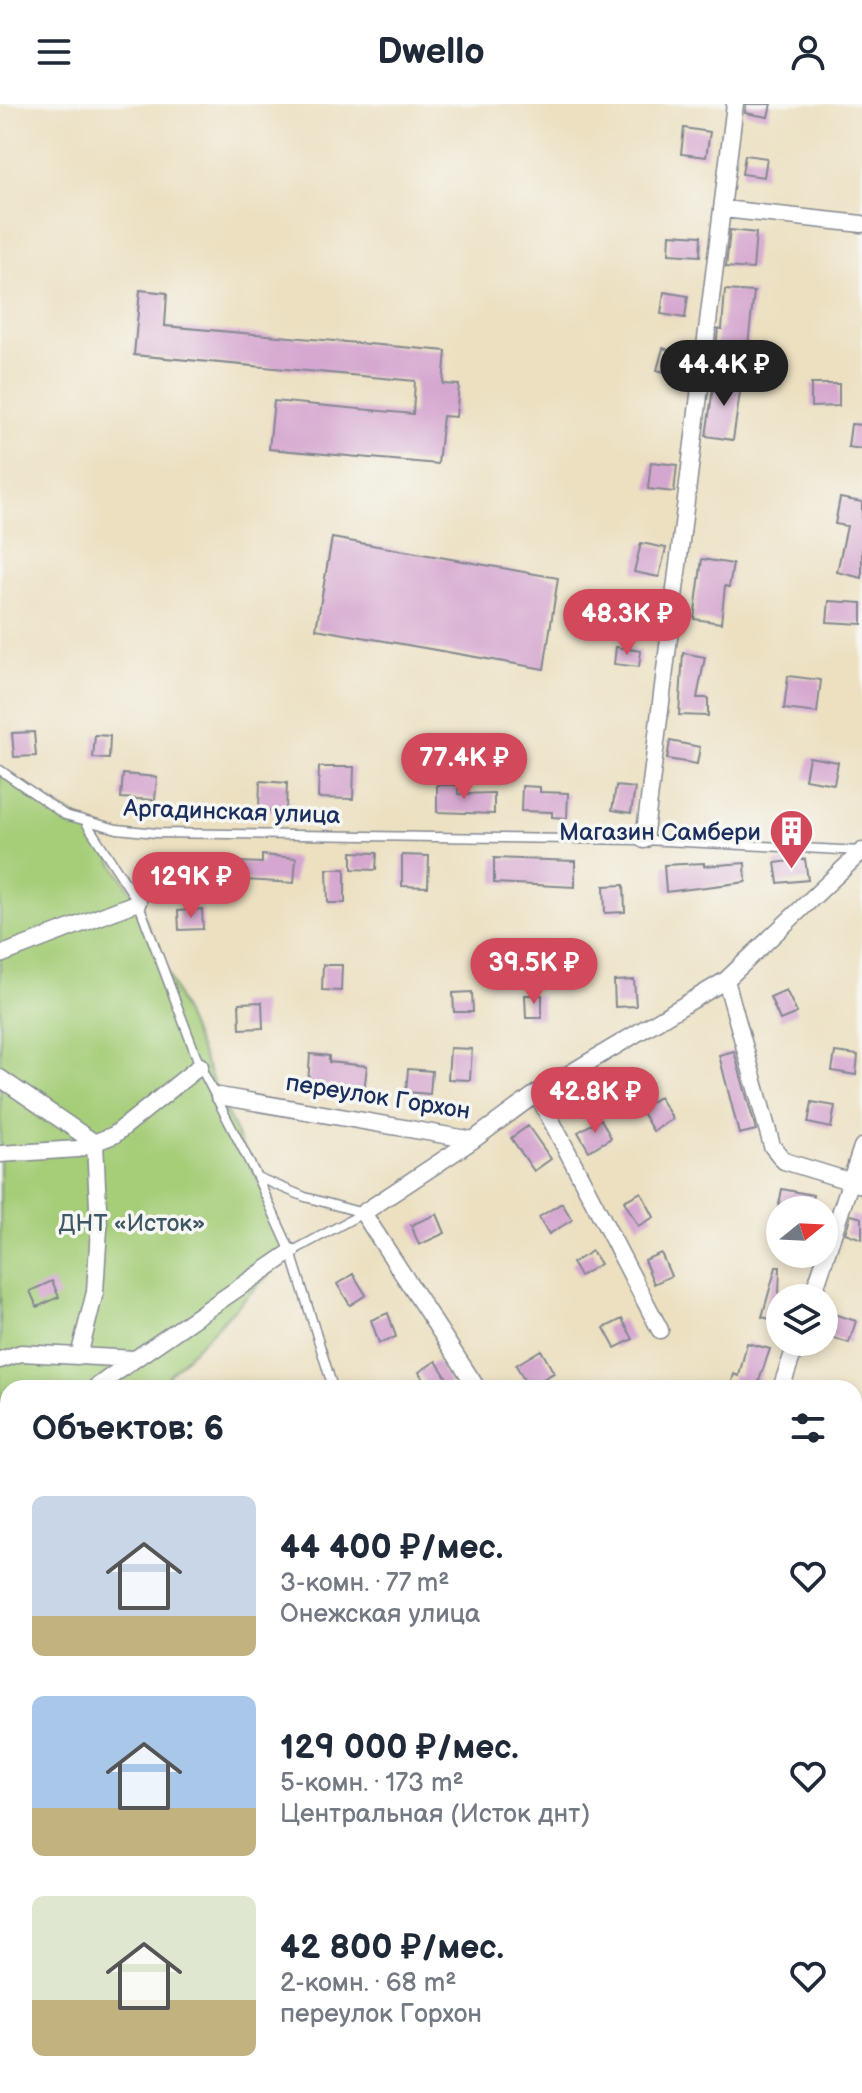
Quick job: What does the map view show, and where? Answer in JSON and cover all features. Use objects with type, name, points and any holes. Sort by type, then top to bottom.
[{"type":"street","points":[[644,840],[735,104]]},
{"type":"street","points":[[723,209],[862,224]]},
{"type":"street","name":"переулок Горхон","points":[[219,1096],[473,1140],[537,1093],[726,980],[862,851]]},
{"type":"street","points":[[0,955],[138,902]]},
{"type":"street","points":[[726,980],[772,1146],[784,1161],[857,1183]]},
{"type":"street","points":[[0,1154],[78,1149],[114,1135],[200,1066]]},
{"type":"street","points":[[0,1078],[95,1143]]},
{"type":"street","points":[[537,1093],[660,1330]]},
{"type":"street","points":[[472,1380],[363,1213],[473,1140]]},
{"type":"street","points":[[79,1356],[95,1292],[99,1228],[95,1143]]},
{"type":"street","points":[[817,1284],[857,1183],[862,1147]]},
{"type":"street","points":[[107,1380],[291,1252]]},
{"type":"street","points":[[0,1360],[21,1353],[135,1359]]},
{"type":"street","points":[[784,1380],[792,1356]]},
{"type":"lane","name":"Аргадинская улица","points":[[0,770],[65,815],[87,823],[156,833],[644,840],[862,851]]},
{"type":"lane","points":[[87,823],[138,902],[200,1066],[219,1096],[291,1252],[331,1380]]},
{"type":"lane","points":[[257,1177],[305,1197],[363,1213]]},
{"type":"lane","points":[[291,1252],[363,1213]]},
{"type":"green space","name":"ДНТ «Исток»","points":[[0,774],[87,823],[138,902],[219,1096],[291,1252],[164,1380],[0,1380]]},
{"type":"building","points":[[746,104],[771,104],[768,117],[745,113]]},
{"type":"building","points":[[684,128],[710,132],[706,157],[681,154]]},
{"type":"building","points":[[745,155],[767,158],[764,177],[742,174]]},
{"type":"building","points":[[730,230],[756,233],[753,269],[726,267]]},
{"type":"building","points":[[670,234],[701,236],[700,256],[669,254]]},
{"type":"building","points":[[140,290],[167,293],[165,326],[446,351],[443,384],[459,385],[456,417],[443,416],[438,464],[269,449],[274,401],[413,414],[415,381],[134,355]]},
{"type":"building","points":[[725,290],[754,292],[747,353],[716,348],[718,329],[722,329]]},
{"type":"building","points":[[664,292],[688,296],[685,318],[661,314]]},
{"type":"building","points":[[663,348],[688,356],[682,377],[657,370]]},
{"type":"building","points":[[715,375],[742,379],[733,440],[706,436]]},
{"type":"building","points":[[811,384],[839,384],[839,406],[811,407]]},
{"type":"building","points":[[851,424],[862,425],[862,449],[848,447]]},
{"type":"building","points":[[651,462],[677,465],[674,492],[648,489]]},
{"type":"building","points":[[840,498],[862,502],[862,578],[837,572],[847,526],[835,524]]},
{"type":"building","points":[[332,538],[558,578],[544,669],[316,629]]},
{"type":"building","points":[[641,543],[666,548],[659,577],[634,572]]},
{"type":"building","points":[[702,559],[733,564],[729,587],[725,586],[721,623],[694,619]]},
{"type":"building","points":[[829,601],[862,603],[862,624],[827,622]]},
{"type":"building","points":[[637,603],[661,609],[658,629],[632,623]]},
{"type":"building","points":[[616,647],[641,651],[639,667],[614,664]]},
{"type":"building","points":[[683,653],[705,657],[697,698],[708,698],[708,716],[679,715]]},
{"type":"building","points":[[788,676],[821,680],[817,713],[784,709]]},
{"type":"building","points":[[34,732],[36,756],[14,757],[12,733]]},
{"type":"building","points":[[95,735],[110,736],[109,759],[93,758]]},
{"type":"building","points":[[670,741],[700,747],[697,764],[667,759]]},
{"type":"building","points":[[809,757],[838,762],[834,784],[805,779]]},
{"type":"building","points":[[319,767],[354,767],[353,799],[318,798]]},
{"type":"building","points":[[123,774],[157,777],[155,800],[121,798]]},
{"type":"building","points":[[260,781],[287,783],[286,811],[259,810]]},
{"type":"building","points":[[437,785],[458,785],[458,794],[494,793],[494,814],[437,812]]},
{"type":"building","points":[[522,786],[540,787],[540,792],[568,793],[567,818],[552,817],[552,812],[521,811]]},
{"type":"building","points":[[616,786],[635,788],[631,813],[612,810]]},
{"type":"building","points":[[352,852],[377,853],[376,870],[352,869]]},
{"type":"building","points":[[262,855],[296,858],[294,883],[215,882],[216,861],[262,863]]},
{"type":"building","points":[[402,855],[429,856],[428,887],[402,886]]},
{"type":"building","points":[[494,858],[575,861],[575,887],[494,883]]},
{"type":"building","name":"Магазин Самбери","points":[[805,859],[808,880],[778,883],[775,863]]},
{"type":"building","points":[[704,863],[704,866],[745,863],[746,882],[666,892],[664,865]]},
{"type":"building","points":[[327,869],[345,869],[345,903],[328,903]]},
{"type":"building","points":[[624,885],[625,912],[605,913],[604,886]]},
{"type":"building","points":[[202,909],[203,929],[179,930],[178,911]]},
{"type":"building","points":[[323,965],[342,965],[341,991],[322,990]]},
{"type":"building","points":[[634,980],[636,1006],[615,1007],[614,981]]},
{"type":"building","points":[[786,990],[797,1013],[780,1020],[770,997]]},
{"type":"building","points":[[472,992],[473,1012],[454,1012],[453,993]]},
{"type":"building","points":[[525,995],[542,995],[542,1018],[526,1018]]},
{"type":"building","points":[[262,1002],[263,1028],[240,1029],[239,1003]]},
{"type":"building","points":[[450,1048],[472,1049],[470,1080],[448,1079]]},
{"type":"building","points":[[734,1051],[756,1130],[739,1134],[719,1055]]},
{"type":"building","points":[[835,1052],[858,1055],[856,1075],[832,1071]]},
{"type":"building","points":[[310,1054],[329,1056],[329,1062],[367,1066],[364,1092],[308,1084]]},
{"type":"building","points":[[408,1069],[432,1071],[430,1094],[406,1092]]},
{"type":"building","points":[[575,1087],[582,1100],[566,1109],[559,1096]]},
{"type":"building","points":[[659,1097],[673,1119],[653,1131],[640,1109]]},
{"type":"building","points":[[812,1102],[835,1106],[831,1128],[808,1123]]},
{"type":"building","points":[[601,1119],[611,1138],[589,1151],[578,1132]]},
{"type":"building","points":[[528,1126],[551,1159],[534,1171],[511,1138]]},
{"type":"building","points":[[782,1189],[813,1195],[813,1196],[781,1196]]},
{"type":"building","points":[[641,1192],[654,1217],[638,1226],[624,1201]]},
{"type":"building","points":[[562,1203],[572,1220],[549,1234],[539,1217]]},
{"type":"building","points":[[437,1214],[445,1233],[419,1245],[411,1225]]},
{"type":"building","points":[[851,1215],[862,1218],[862,1239],[845,1233]]},
{"type":"building","points":[[592,1251],[600,1264],[580,1276],[572,1263]]},
{"type":"building","points":[[661,1253],[671,1276],[654,1284],[644,1260]]},
{"type":"building","points":[[776,1268],[780,1268],[779,1284],[771,1284]]},
{"type":"building","points":[[353,1274],[366,1295],[350,1305],[337,1284]]},
{"type":"building","points":[[52,1281],[59,1297],[37,1307],[30,1291]]},
{"type":"building","points":[[388,1313],[396,1337],[379,1343],[371,1320]]},
{"type":"building","points":[[838,1315],[856,1321],[849,1343],[838,1339]]},
{"type":"building","points":[[622,1319],[633,1339],[615,1348],[604,1328]]},
{"type":"building","points":[[747,1343],[766,1348],[768,1356],[759,1380],[732,1380],[734,1374],[739,1376]]},
{"type":"building","points":[[541,1350],[554,1373],[541,1380],[524,1380],[516,1365]]},
{"type":"building","points":[[436,1361],[448,1380],[424,1380],[419,1372]]},
{"type":"place","name":"Магазин Самбери","points":[[792,871]]}]
